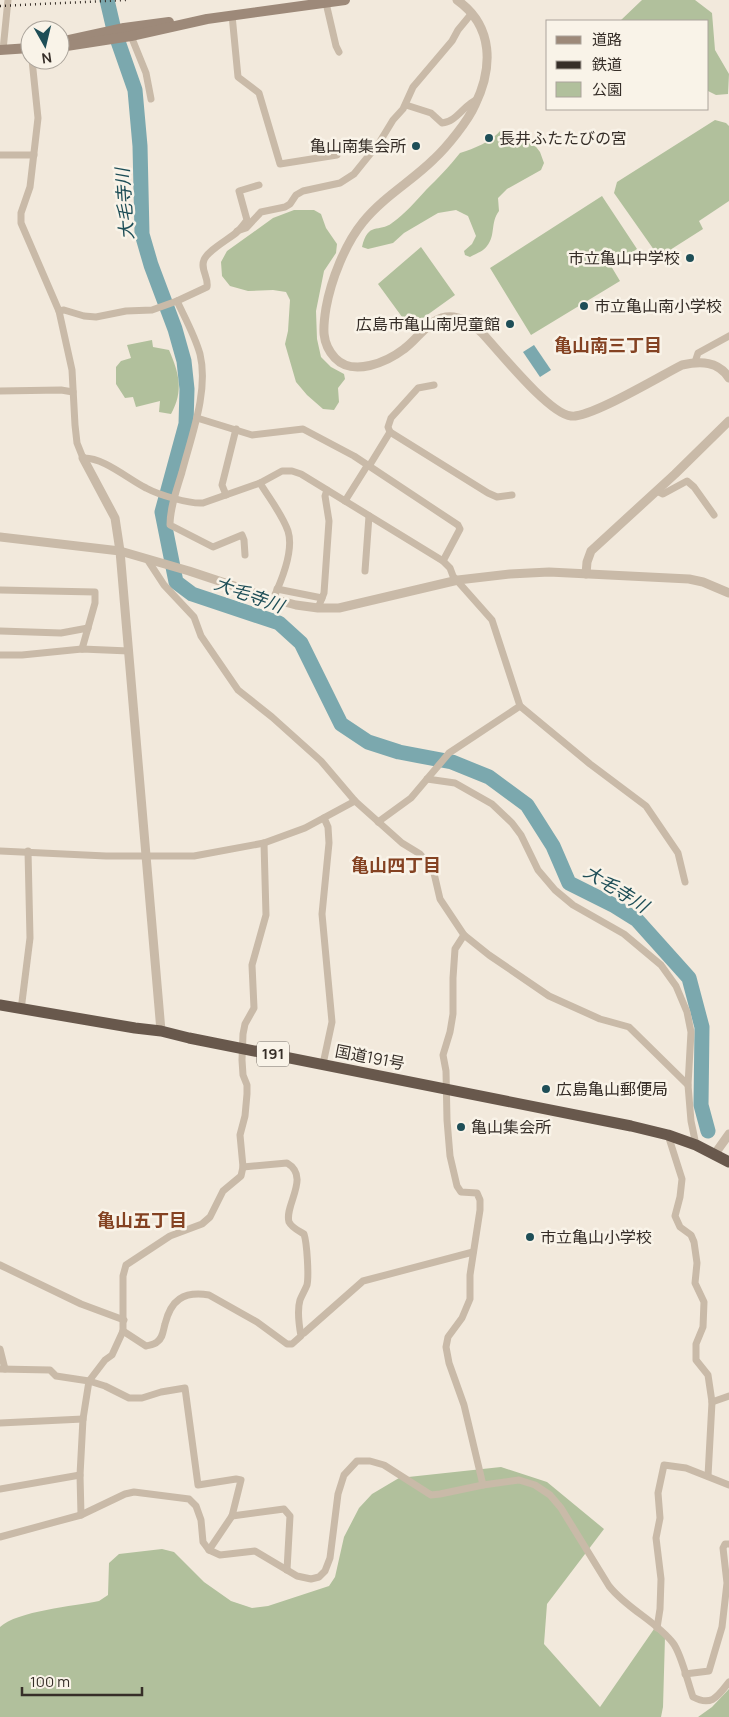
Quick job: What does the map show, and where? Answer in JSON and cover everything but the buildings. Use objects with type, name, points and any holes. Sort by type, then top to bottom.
[{"type":"highway","name":"国道191号","points":[[0,1005],[161,1031],[631,1126],[696,1145],[729,1162]]},
{"type":"main road","points":[[70,41],[128,33],[184,20],[207,19],[312,2],[326,3],[345,0]]},
{"type":"main road","points":[[70,45],[107,36]]},
{"type":"main road","points":[[2,50],[20,49]]},
{"type":"street","points":[[2,50],[8,0]]},
{"type":"street","points":[[457,0],[472,13],[486,38],[488,50],[484,81],[478,99],[470,114],[433,161],[372,212],[354,235],[333,277],[328,296],[323,333],[326,344],[331,352],[337,360],[354,367],[365,367],[406,348],[437,320],[452,316],[472,324],[546,402],[555,410],[572,416],[590,413],[682,365],[708,362],[716,366],[729,378]]},
{"type":"street","points":[[326,3],[332,33],[339,52]]},
{"type":"street","points":[[237,232],[246,228],[261,212],[285,207],[290,204],[296,195],[303,191],[340,183],[354,174],[372,152],[392,120],[406,105],[412,86],[452,41],[458,30],[472,13]]},
{"type":"street","points":[[232,15],[238,77],[258,93],[280,164],[337,155]]},
{"type":"street","points":[[128,33],[146,73],[151,99]]},
{"type":"street","points":[[33,70],[38,118],[30,187],[21,213],[21,223],[59,311],[72,370],[77,443],[115,518],[120,551],[129,651],[161,1031]]},
{"type":"street","points":[[406,105],[431,113],[442,123],[452,120],[471,102],[478,99]]},
{"type":"street","points":[[0,155],[34,155]]},
{"type":"street","points":[[59,311],[64,310],[84,316],[96,317],[126,311],[152,310],[176,302],[207,287],[208,284],[203,267],[204,260],[237,232],[247,220],[239,191],[259,185]]},
{"type":"street","points":[[176,302],[191,330],[200,355],[202,378],[197,418],[172,497],[170,525],[213,547],[242,535],[245,555]]},
{"type":"street","points":[[695,362],[698,353],[729,336]]},
{"type":"street","points":[[434,385],[418,388],[391,418],[388,427],[390,432],[488,493],[497,497],[512,496]]},
{"type":"street","points":[[0,391],[61,390],[73,392]]},
{"type":"street","points":[[197,418],[252,435],[303,429],[354,456],[458,525],[460,529],[442,561]]},
{"type":"street","points":[[586,574],[587,562],[591,551],[657,491],[729,421]]},
{"type":"street","points":[[226,495],[222,485],[236,429]]},
{"type":"street","points":[[345,501],[390,432]]},
{"type":"street","points":[[83,458],[90,458],[120,472],[151,490],[193,504],[203,503],[226,495],[282,471],[292,471],[301,474],[328,490],[442,561],[450,568],[453,576],[492,620],[520,706],[590,764],[646,806],[678,853],[685,882]]},
{"type":"street","points":[[657,491],[663,494],[687,481],[694,486],[714,515]]},
{"type":"street","points":[[260,482],[288,532],[284,573],[273,599]]},
{"type":"street","points":[[318,608],[324,593],[329,521],[325,496],[328,490]]},
{"type":"street","points":[[365,571],[369,516]]},
{"type":"street","points":[[0,537],[120,551],[296,606],[318,608],[347,606],[458,580],[549,572],[689,579],[703,582],[729,593]]},
{"type":"street","points":[[151,560],[164,585],[194,617],[200,636],[238,690],[272,717],[321,761],[355,801],[378,822],[430,864],[440,899],[464,935],[489,955],[550,996],[600,1019],[629,1027],[688,1085]]},
{"type":"street","points":[[277,589],[322,598]]},
{"type":"street","points":[[0,590],[95,592],[95,602],[82,649]]},
{"type":"street","points":[[0,631],[62,633],[88,628]]},
{"type":"street","points":[[0,655],[82,649],[129,651]]},
{"type":"street","points":[[378,822],[411,798],[449,753],[520,706]]},
{"type":"street","points":[[429,776],[455,783],[492,804],[512,823],[521,835],[538,870],[555,890],[573,905],[624,934],[661,965],[676,986],[687,1012],[691,1032],[688,1085],[691,1121],[696,1145]]},
{"type":"street","points":[[0,851],[106,856],[194,856],[264,843],[305,828],[355,801]]},
{"type":"street","points":[[323,1064],[332,1022],[322,914],[329,843],[328,827],[324,818]]},
{"type":"street","points":[[81,1515],[80,1475],[89,1380],[105,1360],[112,1355],[123,1331],[122,1276],[126,1265],[170,1236],[202,1224],[210,1217],[223,1191],[241,1176],[243,1167],[240,1135],[245,1116],[247,1085],[243,1075],[242,1048],[245,1024],[254,1008],[252,965],[266,915],[264,843]]},
{"type":"street","points":[[22,1010],[30,938],[28,851]]},
{"type":"street","points":[[464,935],[455,949],[453,1014],[443,1055],[446,1072],[450,1156],[457,1186],[461,1192],[478,1193],[480,1210],[470,1275],[470,1299],[462,1318],[448,1337],[446,1354],[464,1405],[483,1484]]},
{"type":"street","points":[[714,1155],[729,1134]]},
{"type":"street","points":[[668,1136],[682,1180],[675,1216],[680,1227],[691,1235],[694,1242],[697,1263],[695,1283],[704,1302],[703,1327],[696,1344],[696,1360],[708,1375],[712,1402],[708,1476]]},
{"type":"street","points":[[123,1331],[146,1346],[155,1344],[162,1338],[170,1307],[176,1300],[186,1296],[201,1294],[209,1296],[257,1322],[287,1344],[292,1344],[301,1336],[299,1302],[307,1286],[308,1270],[304,1234],[296,1230],[290,1223],[289,1217],[297,1182],[296,1175],[292,1166],[287,1163],[243,1167]]},
{"type":"street","points":[[304,1333],[363,1281],[473,1252]]},
{"type":"street","points":[[0,1265],[81,1304],[124,1320]]},
{"type":"street","points":[[0,1349],[2,1369],[50,1370],[56,1376],[89,1380],[128,1398],[142,1398],[184,1388],[198,1485],[236,1478],[241,1480],[232,1516],[209,1550]]},
{"type":"street","points":[[712,1402],[729,1396]]},
{"type":"street","points":[[0,1423],[84,1419]]},
{"type":"street","points":[[0,1537],[81,1515],[125,1494],[134,1492],[189,1499],[196,1506],[201,1520],[204,1542],[209,1550],[220,1555],[255,1550],[297,1576],[311,1579],[319,1577],[325,1571],[330,1558],[338,1494],[344,1475],[357,1461],[370,1461],[384,1465],[431,1495],[483,1484],[518,1480],[535,1485],[550,1495],[561,1508],[613,1591],[673,1643],[679,1654],[693,1697],[702,1702],[710,1701],[729,1682]]},
{"type":"street","points":[[657,1628],[661,1579],[656,1538],[660,1518],[658,1493],[664,1465],[686,1468],[729,1485]]},
{"type":"street","points":[[0,1489],[80,1475]]},
{"type":"street","points":[[232,1516],[284,1509],[290,1516],[287,1570]]},
{"type":"street","points":[[685,1674],[709,1671],[722,1627],[728,1583],[723,1548],[725,1544],[729,1544]]},
{"type":"green space","points":[[642,0],[695,0],[712,13],[715,50],[729,74],[728,94],[716,95],[709,92],[709,20],[621,20]]},
{"type":"green space","points":[[715,120],[726,123],[729,126],[729,201],[699,221],[703,229],[659,257],[614,193],[617,182]]},
{"type":"green space","points":[[501,130],[526,134],[540,152],[544,163],[541,170],[507,189],[498,198],[499,211],[496,215],[490,242],[486,248],[470,257],[465,255],[464,251],[472,244],[476,236],[468,216],[456,210],[438,213],[404,233],[393,243],[368,249],[362,247],[367,234],[374,229],[387,226],[402,215],[460,153],[493,138]]},
{"type":"green space","points":[[602,196],[637,249],[611,266],[620,281],[531,335],[490,268]]},
{"type":"green space","points":[[294,210],[314,210],[321,214],[326,228],[337,244],[336,253],[324,271],[316,311],[317,339],[321,357],[331,367],[344,374],[345,379],[338,388],[339,402],[334,410],[323,409],[296,382],[285,344],[288,331],[290,300],[286,292],[273,290],[248,291],[230,286],[222,276],[221,262],[227,251],[273,218]]},
{"type":"green space","points":[[421,247],[455,295],[423,318],[410,318],[405,321],[378,284]]},
{"type":"green space","points":[[152,340],[153,347],[169,350],[175,366],[179,390],[178,398],[171,414],[159,412],[160,401],[136,407],[133,397],[125,398],[116,384],[116,367],[121,361],[131,358],[127,345]]},
{"type":"green space","points":[[501,1467],[547,1482],[604,1529],[547,1604],[544,1644],[600,1707],[654,1629],[665,1637],[661,1717],[0,1717],[0,1627],[8,1621],[32,1613],[99,1601],[108,1595],[109,1563],[119,1554],[162,1549],[174,1552],[204,1582],[231,1601],[252,1608],[268,1606],[329,1586],[335,1577],[344,1537],[359,1508],[372,1494],[399,1478]]},
{"type":"green space","points":[[729,1689],[729,1717],[698,1717],[712,1707]]},
{"type":"water","points":[[534,345],[551,370],[540,377],[523,352]]},
{"type":"waterway","name":"大毛寺川","points":[[107,0],[114,30],[135,90],[140,146],[142,234],[151,265],[175,329],[184,361],[187,389],[186,424],[162,512],[176,582],[192,594],[279,623],[301,643],[341,724],[368,742],[399,752],[452,762],[489,777],[527,805],[553,846],[569,883],[613,905],[637,920],[689,978],[702,1027],[701,1105],[708,1131]]},
{"type":"railway","points":[[0,6],[126,0]]},
{"type":"place","name":"長井ふたたびの宮","points":[[489,138]]},
{"type":"place","name":"亀山南集会所","points":[[416,146]]},
{"type":"place","name":"市立亀山中学校","points":[[690,258]]},
{"type":"place","name":"市立亀山南小学校","points":[[584,306]]},
{"type":"place","name":"広島市亀山南児童館","points":[[510,324]]},
{"type":"place","name":"広島亀山郵便局","points":[[546,1089]]},
{"type":"place","name":"亀山集会所","points":[[461,1127]]},
{"type":"place","name":"市立亀山小学校","points":[[530,1237]]},
{"type":"district","name":"亀山南三丁目","points":[[608,346]]},
{"type":"district","name":"亀山四丁目","points":[[396,866]]},
{"type":"district","name":"亀山五丁目","points":[[142,1221]]}]
